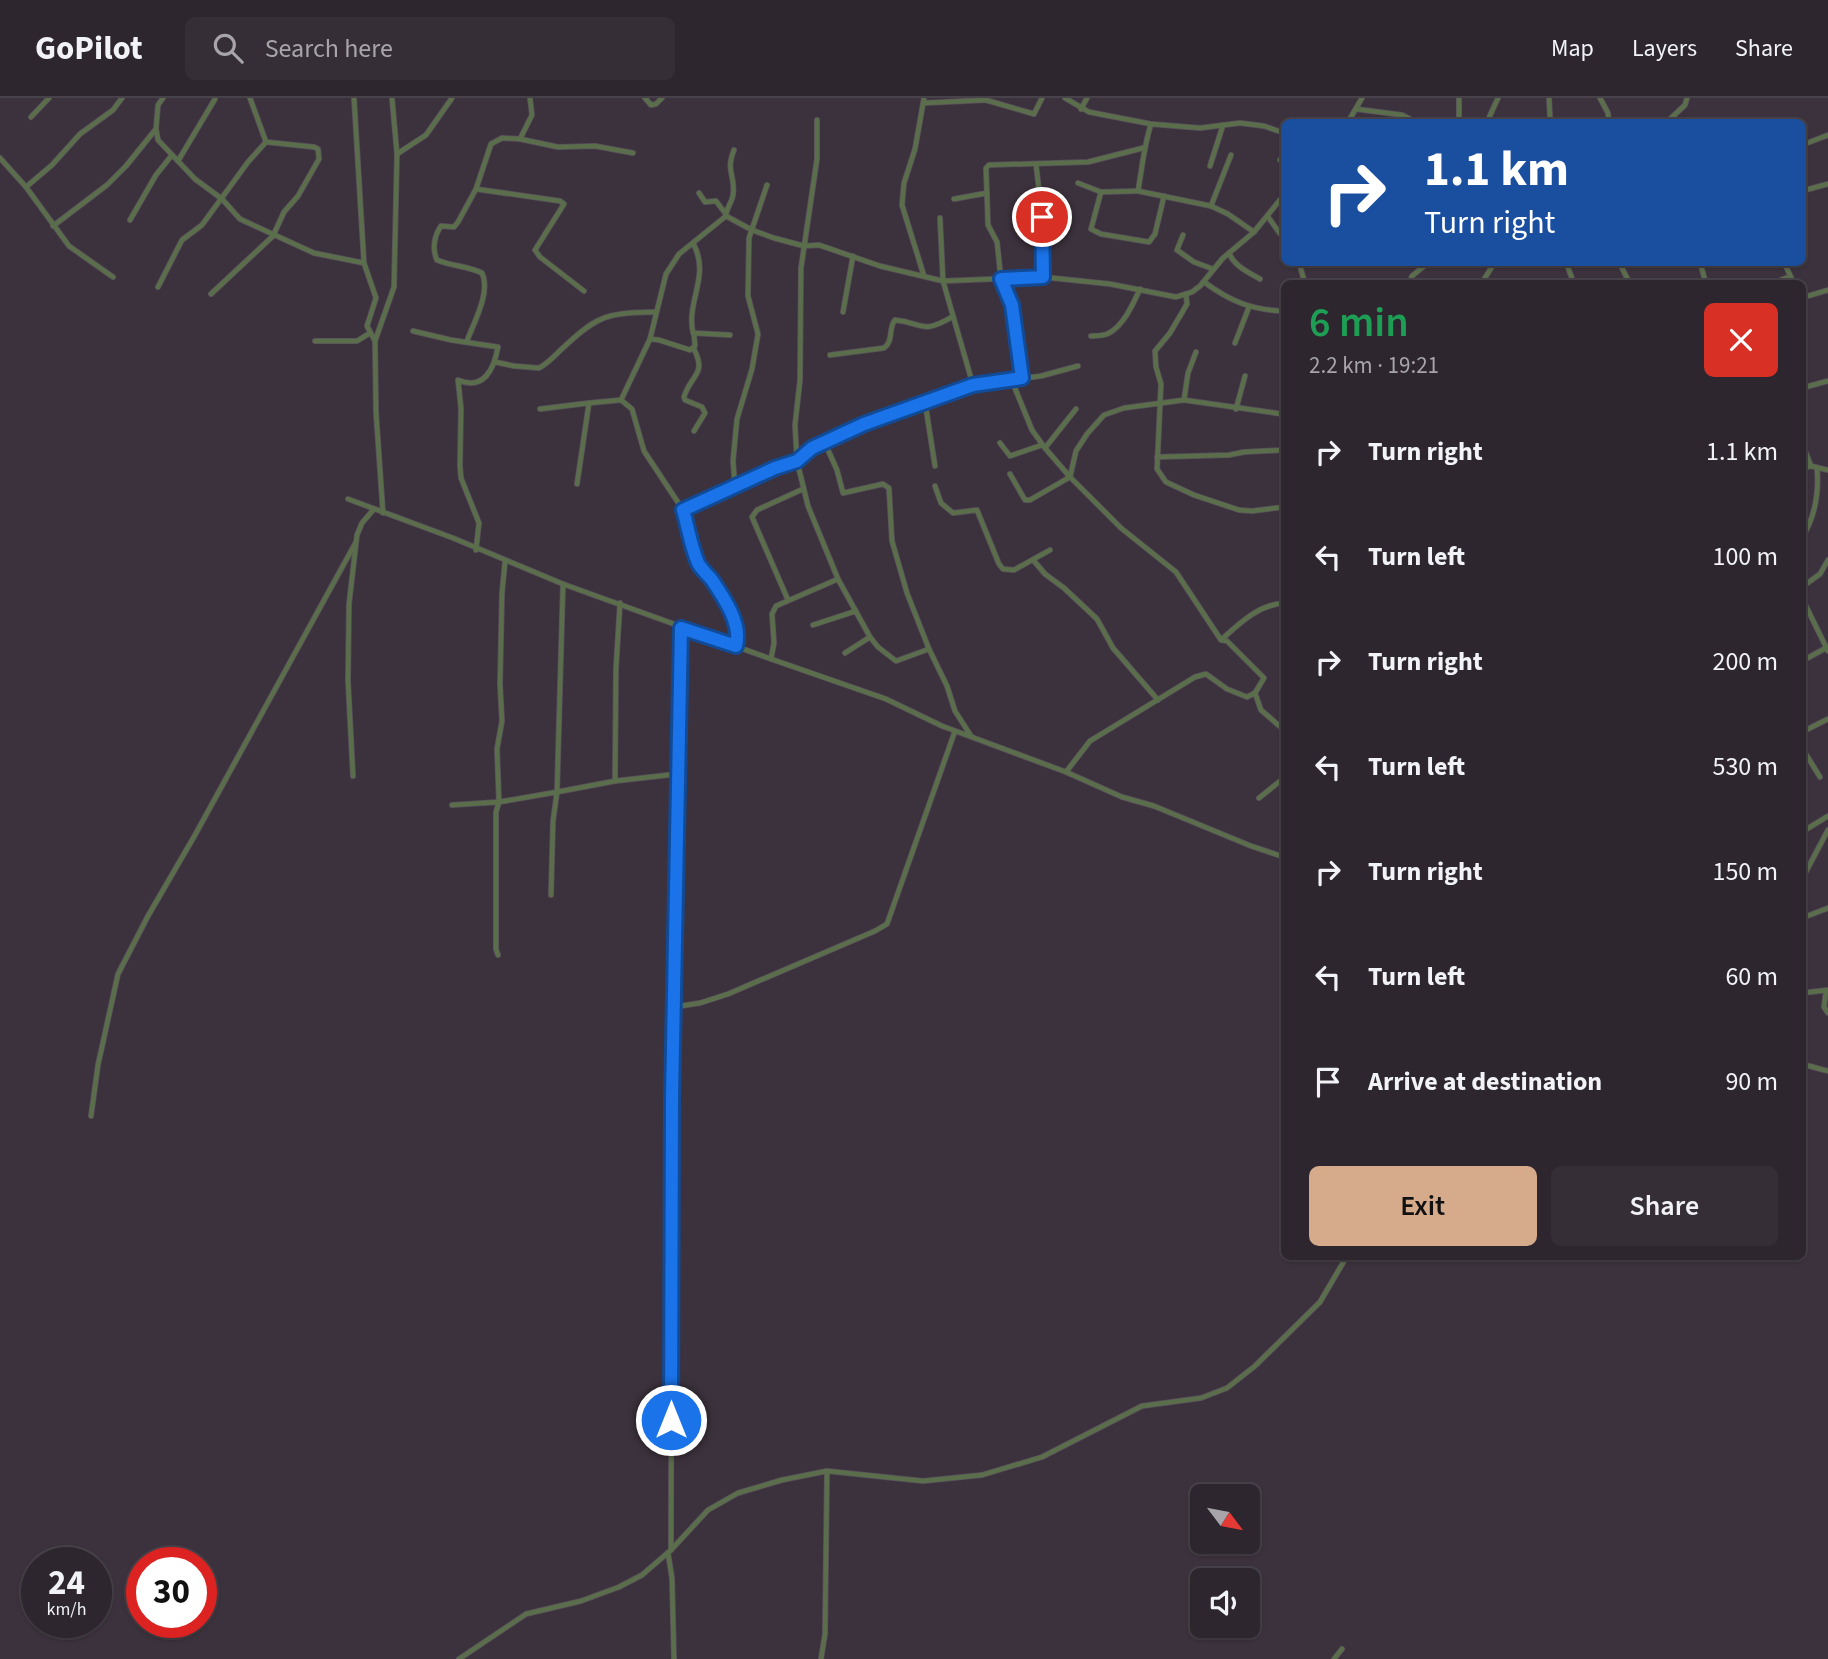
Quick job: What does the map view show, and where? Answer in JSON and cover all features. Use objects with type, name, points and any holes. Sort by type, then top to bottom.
[{"type":"street","points":[[31,117],[49,98]]},
{"type":"street","points":[[26,187],[52,165],[80,134],[113,110],[122,98]]},
{"type":"street","points":[[163,98],[159,105],[156,129],[158,140],[195,179],[222,199],[240,219],[314,253],[364,263]]},
{"type":"street","points":[[250,98],[266,142]]},
{"type":"street","points":[[354,98],[364,263],[376,298],[367,322],[375,341]]},
{"type":"street","points":[[383,513],[376,412],[375,341],[394,287],[397,154],[392,98]]},
{"type":"street","points":[[397,154],[426,135],[452,98]]},
{"type":"street","points":[[520,139],[532,115],[530,98]]},
{"type":"street","points":[[645,98],[651,105],[662,98]]},
{"type":"street","points":[[925,277],[902,205],[904,183],[915,149],[924,101],[986,100],[1034,114],[1042,98]]},
{"type":"street","points":[[1065,98],[1081,109],[1122,120],[1200,128],[1232,123],[1264,126],[1281,132]]},
{"type":"street","points":[[1081,109],[1087,98]]},
{"type":"street","points":[[1351,119],[1362,98]]},
{"type":"street","points":[[1459,98],[1459,119]]},
{"type":"street","points":[[1488,119],[1498,98]]},
{"type":"street","points":[[1549,98],[1550,117]]},
{"type":"street","points":[[1600,98],[1609,119]]},
{"type":"street","points":[[1670,119],[1685,104],[1687,98]]},
{"type":"street","points":[[178,160],[215,99]]},
{"type":"street","points":[[1356,109],[1402,115],[1410,119]]},
{"type":"street","points":[[817,120],[817,159],[804,246],[799,324],[800,380],[795,425],[797,461],[803,489],[838,579],[870,637],[896,661],[929,649]]},
{"type":"street","points":[[1138,191],[1143,148],[1151,124]]},
{"type":"street","points":[[1210,166],[1223,125]]},
{"type":"street","points":[[53,226],[118,175],[156,129]]},
{"type":"street","points":[[1806,143],[1828,135]]},
{"type":"street","points":[[467,341],[483,295],[485,279],[482,273],[475,270],[436,260],[433,253],[436,233],[441,226],[454,227],[476,189],[491,144],[502,138],[520,139],[558,147],[595,146],[633,153]]},
{"type":"street","points":[[158,287],[182,240],[202,225],[266,142]]},
{"type":"street","points":[[211,294],[273,236],[284,212],[298,196],[319,159],[319,153],[314,147],[266,142]]},
{"type":"street","points":[[1022,378],[1012,305],[1001,279],[997,242],[988,225],[987,166],[1088,162],[1143,148]]},
{"type":"street","points":[[621,400],[650,339],[666,274],[679,254],[726,215],[733,196],[734,187],[729,167],[734,150]]},
{"type":"street","points":[[130,220],[156,174],[172,155]]},
{"type":"street","points":[[1211,206],[1231,155]]},
{"type":"street","points":[[0,158],[26,187],[69,246],[113,277]]},
{"type":"street","points":[[1035,164],[1042,217],[1043,277]]},
{"type":"street","points":[[1078,183],[1101,192],[1138,191],[1211,206],[1254,232]]},
{"type":"street","points":[[1806,190],[1828,184]]},
{"type":"street","points":[[735,486],[733,461],[737,419],[752,369],[758,334],[748,296],[748,242],[767,185]]},
{"type":"street","points":[[476,189],[560,201],[564,204],[535,250],[540,257],[584,291]]},
{"type":"street","points":[[1101,192],[1091,229],[1101,234],[1149,242],[1155,234],[1164,196]]},
{"type":"street","points":[[699,193],[705,202],[716,201],[726,215],[752,230],[804,246],[819,245],[880,266],[943,281],[1043,277],[1140,289],[1170,297],[1186,294],[1204,282],[1213,269],[1268,217],[1281,199]]},
{"type":"street","points":[[954,199],[986,193]]},
{"type":"street","points":[[1268,217],[1281,235]]},
{"type":"street","points":[[940,218],[943,281],[973,385]]},
{"type":"street","points":[[1183,236],[1177,250],[1194,262],[1213,269]]},
{"type":"street","points":[[693,243],[698,252],[700,274],[692,305],[694,349],[699,359],[699,372],[684,397],[685,400],[702,407],[705,413],[694,431]]},
{"type":"street","points":[[1229,253],[1232,261],[1260,279]]},
{"type":"street","points":[[843,312],[853,256]]},
{"type":"street","points":[[1410,280],[1422,266]]},
{"type":"street","points":[[1204,282],[1249,307],[1281,311]]},
{"type":"street","points":[[1091,336],[1107,334],[1116,327],[1130,309],[1140,289]]},
{"type":"street","points":[[1806,295],[1828,290]]},
{"type":"street","points":[[1186,294],[1187,304],[1170,333],[1155,351],[1161,384],[1157,457],[1157,469],[1161,478],[1194,495],[1239,510],[1252,512],[1281,507]]},
{"type":"street","points":[[1235,343],[1249,307]]},
{"type":"street","points":[[495,362],[539,368],[588,324],[600,318],[621,313],[656,312]]},
{"type":"street","points":[[830,355],[884,348],[890,340],[892,322],[895,320],[926,328],[936,327],[952,317]]},
{"type":"street","points":[[413,331],[498,347],[495,362],[486,374],[486,379],[476,383],[458,380],[461,408],[461,478],[479,523],[476,550]]},
{"type":"street","points":[[315,341],[357,341],[370,333]]},
{"type":"street","points":[[694,335],[730,335]]},
{"type":"street","points":[[650,339],[694,349]]},
{"type":"street","points":[[1184,400],[1188,373],[1196,352]]},
{"type":"street","points":[[683,510],[775,468],[797,461],[824,441],[925,402],[973,385],[1041,376],[1078,366]]},
{"type":"street","points":[[1236,409],[1245,376]]},
{"type":"street","points":[[1012,381],[1032,429],[1043,447],[1121,528],[1176,572],[1221,640],[1227,641],[1265,678],[1255,693],[1247,697],[1201,674],[1090,741],[1066,772]]},
{"type":"street","points":[[1806,387],[1828,382]]},
{"type":"street","points":[[540,408],[621,400],[632,409],[644,451],[683,510],[699,564],[712,580],[738,629],[736,646]]},
{"type":"street","points":[[1010,474],[1027,502],[1070,477],[1076,452],[1087,434],[1104,415],[1124,408],[1184,400],[1281,417]]},
{"type":"street","points":[[925,402],[935,466]]},
{"type":"street","points":[[577,484],[589,403]]},
{"type":"street","points":[[1000,443],[1010,456],[1043,447],[1076,409]]},
{"type":"street","points":[[824,441],[837,470],[843,493],[883,484],[889,488],[892,541],[907,593],[955,711],[971,736]]},
{"type":"street","points":[[1157,457],[1281,450]]},
{"type":"street","points":[[1806,451],[1814,467],[1819,488],[1806,531]]},
{"type":"street","points":[[1806,468],[1828,470]]},
{"type":"street","points":[[935,486],[941,503],[953,513],[977,510],[1003,569],[1014,570],[1050,550]]},
{"type":"street","points":[[788,600],[752,517],[757,510],[803,489]]},
{"type":"street","points":[[348,499],[681,628],[886,699],[955,731],[1281,856]]},
{"type":"street","points":[[353,776],[348,681],[349,604],[356,542],[362,523],[374,509]]},
{"type":"street","points":[[91,1116],[98,1065],[118,974],[356,542]]},
{"type":"street","points":[[1806,584],[1819,574],[1828,560]]},
{"type":"street","points":[[1034,561],[1045,574],[1065,588],[1097,619],[1121,659],[1158,700]]},
{"type":"street","points":[[498,955],[495,904],[496,812],[499,802],[497,749],[502,721],[500,684],[505,562]]},
{"type":"street","points":[[771,659],[774,643],[772,614],[776,606],[838,579]]},
{"type":"street","points":[[551,895],[563,584]]},
{"type":"street","points":[[615,781],[616,668],[620,603]]},
{"type":"street","points":[[1221,640],[1255,612],[1281,603]]},
{"type":"street","points":[[1806,606],[1827,649],[1806,659]]},
{"type":"street","points":[[813,625],[856,611]]},
{"type":"street","points":[[674,1659],[669,1551],[677,774],[681,628]]},
{"type":"street","points":[[845,653],[870,637]]},
{"type":"street","points":[[1255,693],[1261,710],[1281,727]]},
{"type":"street","points":[[1806,730],[1828,719]]},
{"type":"street","points":[[674,1007],[700,1003],[728,994],[887,924],[955,731]]},
{"type":"street","points":[[1806,754],[1820,777]]},
{"type":"street","points":[[452,806],[499,802],[615,781],[677,774]]},
{"type":"street","points":[[1259,798],[1281,780]]},
{"type":"street","points":[[1806,828],[1828,816]]},
{"type":"street","points":[[1806,871],[1828,830]]},
{"type":"street","points":[[1806,916],[1828,908]]},
{"type":"street","points":[[1806,993],[1827,990],[1824,1007],[1828,1013]]},
{"type":"street","points":[[1806,1065],[1828,1071]]},
{"type":"street","points":[[459,1659],[526,1614],[581,1601],[619,1587],[642,1574],[669,1551],[708,1510],[738,1493],[827,1471],[923,1480],[982,1475],[1042,1457],[1142,1406],[1201,1398],[1227,1388],[1255,1366],[1320,1302],[1345,1260]]},
{"type":"street","points":[[821,1659],[825,1634],[827,1471]]},
{"type":"street","points":[[1334,1659],[1342,1648]]},
{"type":"route","points":[[671,1420],[672,1098],[681,628],[736,646],[738,638],[738,629],[729,609],[699,564],[683,510],[775,468],[797,461],[824,441],[864,424],[973,385],[1022,378],[1012,305],[1001,279],[1043,277],[1042,217]]}]
